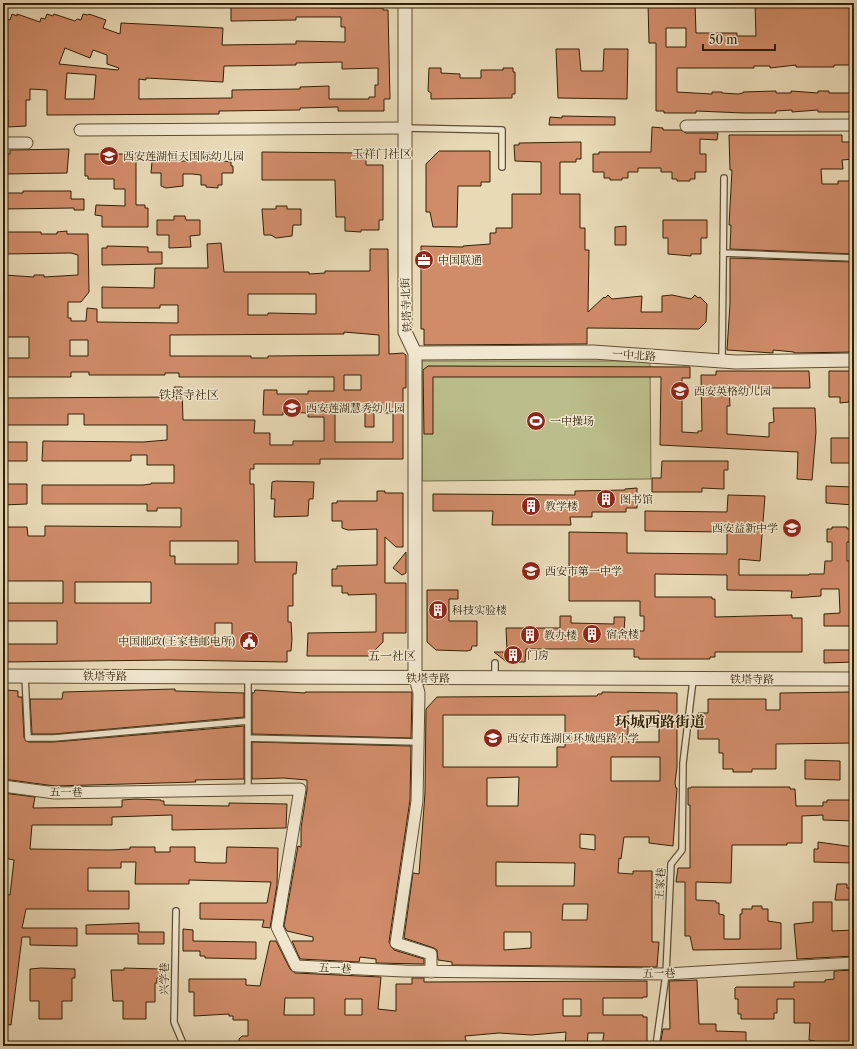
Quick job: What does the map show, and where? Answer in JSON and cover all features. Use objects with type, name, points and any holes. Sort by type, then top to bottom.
[{"type":"street","name":"铁塔寺北街","points":[[405,3],[405,332],[415,353],[415,678]]},
{"type":"street","points":[[686,126],[854,125]]},
{"type":"street","points":[[80,130],[404,128]]},
{"type":"street","points":[[3,143],[27,143]]},
{"type":"street","name":"一中北路","points":[[415,353],[593,352],[722,361],[854,360]]},
{"type":"street","name":"铁塔寺路","points":[[3,676],[248,675],[496,679],[854,679]]},
{"type":"street","points":[[415,678],[419,693],[417,801],[396,943],[431,954],[432,972]]},
{"type":"street","name":"五一巷","points":[[3,786],[55,793],[300,789],[277,927],[296,966],[432,972],[666,974],[854,964]]},
{"type":"lane","points":[[404,128],[502,130],[502,167]]},
{"type":"lane","points":[[722,361],[724,178]]},
{"type":"lane","points":[[723,253],[854,258]]},
{"type":"lane","points":[[495,664],[496,679]]},
{"type":"lane","points":[[248,675],[248,790]]},
{"type":"lane","points":[[25,676],[28,738],[54,738],[248,721]]},
{"type":"lane","name":"王家巷","points":[[656,1046],[666,974],[671,864],[682,850],[683,763],[694,680]]},
{"type":"lane","points":[[248,738],[417,742]]},
{"type":"lane","name":"兴学巷","points":[[176,911],[174,1022],[184,1046]]},
{"type":"green space","name":"一中操场","points":[[422,361],[650,361],[651,479],[422,481]]},
{"type":"building","points":[[231,3],[331,3],[331,8],[383,8],[383,10],[388,10],[390,99],[384,99],[384,111],[338,111],[338,107],[300,108],[300,110],[219,111],[219,114],[47,115],[47,90],[30,89],[30,100],[26,100],[26,126],[8,127],[8,100],[4,100],[3,88],[3,28],[6,19],[10,20],[12,14],[17,16],[17,14],[40,22],[41,18],[45,19],[47,14],[53,16],[54,14],[75,21],[77,19],[81,20],[83,14],[89,14],[106,20],[103,28],[120,34],[121,23],[223,28],[222,45],[296,44],[296,41],[345,42],[345,27],[341,27],[341,17],[296,17],[296,20],[231,21]],"holes":[[[65,48],[90,58],[93,50],[107,55],[107,64],[119,68],[118,70],[59,64]],[[342,62],[342,69],[378,68],[378,85],[375,85],[375,97],[369,97],[369,99],[329,99],[329,86],[300,87],[300,89],[232,90],[232,98],[139,99],[139,79],[146,80],[146,78],[223,82],[224,66],[296,65],[296,63]],[[67,73],[96,75],[94,99],[65,99]]]},
{"type":"building","points":[[648,3],[695,3],[696,33],[737,33],[737,36],[756,36],[755,3],[854,3],[854,65],[834,65],[834,67],[796,67],[796,65],[770,68],[770,66],[754,66],[754,68],[677,68],[677,92],[712,94],[712,92],[722,92],[738,94],[743,92],[776,91],[776,93],[791,93],[791,91],[818,93],[818,91],[829,91],[829,93],[854,93],[854,110],[851,110],[851,112],[818,112],[818,110],[792,112],[792,110],[776,111],[776,113],[696,111],[696,113],[664,113],[664,111],[656,111],[656,43],[649,43]],"holes":[[[666,28],[686,28],[686,47],[666,47]]]},
{"type":"building","points":[[556,49],[579,49],[581,71],[603,71],[604,49],[628,49],[627,99],[558,98]]},
{"type":"building","points":[[429,68],[441,68],[441,73],[460,74],[460,78],[481,78],[481,70],[503,70],[503,68],[513,68],[513,72],[515,72],[515,94],[512,94],[512,98],[431,99],[431,93],[428,91]]},
{"type":"building","points":[[562,116],[615,117],[615,125],[549,125],[550,117],[562,118]]},
{"type":"building","points":[[652,127],[663,128],[663,130],[681,130],[686,133],[718,133],[717,140],[700,139],[700,154],[706,154],[706,172],[695,172],[695,179],[690,179],[690,181],[677,181],[677,179],[672,179],[672,172],[661,172],[661,168],[638,168],[638,172],[628,172],[628,178],[622,178],[622,180],[610,180],[610,178],[604,178],[604,172],[593,172],[593,154],[599,154],[599,152],[651,152]]},
{"type":"building","points":[[729,135],[842,135],[842,142],[854,142],[854,159],[842,160],[843,169],[821,169],[822,184],[838,184],[838,181],[854,181],[854,254],[730,249],[731,225],[729,225],[732,170],[730,170]]},
{"type":"building","points":[[581,142],[581,159],[576,159],[576,162],[560,162],[560,194],[580,194],[580,228],[585,228],[585,250],[589,250],[588,312],[608,295],[612,299],[642,296],[641,312],[662,312],[662,296],[672,295],[691,299],[695,295],[698,298],[700,297],[707,304],[706,322],[699,329],[587,328],[587,344],[424,345],[424,329],[421,329],[421,246],[463,247],[490,244],[490,233],[496,233],[496,228],[512,228],[512,194],[541,194],[541,162],[515,161],[514,145],[519,145],[519,143]]},
{"type":"building","points":[[69,149],[67,173],[3,174],[3,156],[5,156],[5,154],[10,154],[10,150]]},
{"type":"building","points":[[439,151],[490,151],[490,182],[481,182],[481,186],[458,186],[457,227],[433,227],[430,212],[426,212],[426,164]]},
{"type":"building","points":[[262,152],[366,153],[366,165],[383,165],[383,220],[379,220],[379,230],[361,230],[361,232],[345,231],[345,217],[336,217],[335,180],[262,180]]},
{"type":"building","points":[[85,154],[136,154],[136,205],[145,205],[145,208],[148,208],[148,227],[102,227],[102,216],[95,215],[96,205],[125,206],[125,189],[114,189],[114,179],[88,179],[88,176],[85,176]]},
{"type":"building","points":[[206,155],[217,156],[217,160],[231,162],[231,166],[233,166],[233,173],[222,173],[222,185],[218,185],[218,188],[201,185],[201,175],[183,174],[183,186],[166,188],[161,186],[161,173],[151,173],[152,162],[166,160],[166,156],[177,156],[177,160],[181,161],[202,161],[206,160]]},
{"type":"building","points":[[23,191],[71,191],[71,199],[84,199],[84,210],[74,210],[74,208],[3,209],[3,193],[23,193]]},
{"type":"building","points":[[276,206],[287,206],[287,209],[301,209],[301,225],[293,225],[292,236],[276,238],[271,235],[264,235],[262,209],[276,209]]},
{"type":"building","points":[[174,216],[185,216],[186,220],[200,220],[200,235],[190,236],[191,247],[169,248],[169,235],[157,235],[157,220],[174,220]]},
{"type":"building","points":[[663,220],[707,220],[707,238],[701,238],[701,254],[691,254],[691,256],[668,254],[668,238],[663,238]]},
{"type":"building","points":[[626,226],[626,245],[615,245],[615,227]]},
{"type":"building","points":[[67,231],[67,234],[88,234],[89,292],[81,302],[68,302],[68,318],[71,318],[71,321],[86,321],[87,308],[97,309],[97,322],[178,323],[178,305],[160,305],[160,308],[102,308],[102,287],[154,288],[155,268],[208,268],[207,244],[221,243],[224,272],[309,272],[309,274],[325,273],[325,271],[370,271],[370,249],[388,249],[389,354],[403,353],[406,355],[406,388],[403,388],[403,459],[320,459],[320,464],[254,464],[254,469],[250,469],[250,484],[254,484],[255,562],[297,562],[296,574],[293,574],[293,606],[288,606],[288,622],[291,622],[292,639],[291,651],[287,651],[287,662],[170,660],[3,662],[3,644],[57,644],[57,621],[3,621],[3,603],[63,603],[63,581],[3,581],[3,527],[27,527],[28,536],[45,536],[45,526],[181,527],[181,508],[157,508],[157,511],[147,511],[147,504],[42,504],[42,485],[143,485],[151,483],[174,483],[174,465],[147,465],[147,455],[131,455],[131,461],[42,461],[43,441],[143,442],[167,440],[167,425],[84,425],[84,414],[68,414],[68,425],[3,425],[3,398],[174,397],[174,387],[182,387],[183,420],[255,420],[254,433],[270,433],[270,445],[293,445],[293,441],[324,441],[324,417],[308,417],[308,413],[283,412],[283,415],[263,415],[264,390],[277,390],[277,394],[308,394],[308,391],[334,391],[334,377],[179,377],[179,373],[165,373],[165,375],[89,375],[89,372],[71,372],[71,377],[3,377],[3,358],[29,358],[29,337],[3,337],[4,275],[34,277],[34,275],[44,275],[44,277],[78,275],[78,255],[71,253],[3,254],[3,232],[41,232],[41,234],[57,234],[57,232]],"holes":[[[248,294],[316,294],[316,314],[268,313],[268,315],[248,315]],[[344,332],[379,335],[379,355],[268,356],[268,358],[251,358],[251,356],[170,356],[170,335],[344,334]],[[70,340],[88,340],[88,356],[70,356]],[[344,375],[361,375],[361,390],[344,390]],[[335,410],[365,410],[365,427],[374,427],[374,413],[393,413],[393,442],[335,442]],[[170,541],[238,541],[238,564],[175,564],[175,556],[170,556]],[[75,582],[151,582],[151,603],[75,603]],[[215,623],[232,623],[232,646],[215,646]]]},
{"type":"building","points":[[107,246],[148,247],[148,252],[162,252],[162,264],[102,265],[102,248],[107,248]]},
{"type":"building","points":[[730,258],[854,262],[854,352],[794,353],[773,350],[773,353],[727,350],[730,304]]},
{"type":"building","points":[[428,366],[690,367],[690,378],[682,378],[682,432],[698,433],[698,431],[702,431],[701,375],[716,375],[716,371],[809,371],[810,388],[729,388],[730,406],[727,406],[727,434],[769,437],[769,423],[774,422],[773,408],[815,408],[816,432],[812,480],[797,479],[798,452],[660,445],[661,377],[433,377],[433,434],[424,434],[423,370]]},
{"type":"building","points":[[829,371],[854,371],[854,397],[849,400],[849,402],[840,403],[840,397],[829,397]]},
{"type":"building","points":[[831,438],[853,438],[854,457],[851,457],[851,463],[831,463]]},
{"type":"building","points":[[3,442],[27,442],[27,461],[3,461]]},
{"type":"building","points":[[662,461],[728,461],[728,470],[724,470],[724,489],[702,488],[702,492],[652,492],[652,478],[661,478]]},
{"type":"building","points":[[272,482],[314,482],[313,499],[309,499],[308,516],[274,517],[275,499],[271,499]]},
{"type":"building","points":[[3,484],[27,484],[27,504],[3,505]]},
{"type":"building","points":[[826,486],[854,487],[854,505],[826,503]]},
{"type":"building","name":"教学楼","points":[[637,488],[637,508],[626,508],[626,512],[592,512],[592,517],[570,517],[571,525],[492,525],[493,511],[433,511],[433,494],[575,495],[575,491],[625,490]]},
{"type":"building","points":[[377,491],[385,491],[385,493],[403,493],[403,547],[396,547],[385,537],[385,583],[406,583],[406,633],[383,633],[383,642],[369,656],[307,656],[308,633],[376,632],[376,594],[348,595],[348,593],[342,593],[342,586],[332,586],[332,569],[337,569],[337,566],[377,565],[377,529],[348,530],[342,528],[342,521],[332,521],[332,503],[337,503],[337,501],[377,501]]},
{"type":"building","points":[[728,495],[765,496],[760,561],[739,559],[739,575],[824,574],[825,561],[832,561],[832,542],[827,542],[827,529],[832,529],[832,527],[847,527],[847,529],[854,529],[854,542],[847,542],[847,561],[854,561],[854,626],[824,626],[824,614],[840,613],[839,589],[821,589],[821,596],[791,598],[792,591],[727,590],[727,575],[655,574],[655,597],[712,597],[712,599],[715,599],[715,617],[792,615],[792,618],[802,618],[802,652],[715,652],[715,657],[710,657],[710,659],[639,659],[639,657],[634,657],[634,649],[526,649],[525,662],[507,662],[494,652],[507,652],[506,628],[560,628],[560,616],[571,616],[571,623],[614,624],[614,617],[625,617],[624,631],[644,631],[644,616],[640,616],[640,601],[569,601],[569,532],[627,533],[627,553],[727,554],[727,532],[645,531],[645,511],[727,512]]},
{"type":"building","points":[[406,552],[406,573],[402,575],[393,568]]},
{"type":"building","name":"科技实验楼","points":[[427,590],[458,590],[458,599],[449,599],[449,621],[477,621],[477,646],[472,646],[471,650],[467,651],[436,650],[427,642]]},
{"type":"building","points":[[824,650],[854,650],[854,662],[824,663]]},
{"type":"building","points":[[175,689],[175,691],[244,693],[244,717],[54,734],[32,734],[30,699],[62,699],[63,692]]},
{"type":"building","points":[[255,690],[305,693],[412,692],[411,738],[252,734],[252,693],[254,693]]},
{"type":"building","points":[[3,691],[18,691],[18,697],[22,697],[24,738],[28,742],[54,742],[244,726],[244,779],[195,780],[196,782],[55,786],[3,779]]},
{"type":"building","points":[[602,692],[677,693],[677,767],[675,783],[677,788],[673,846],[649,843],[649,837],[624,837],[621,859],[619,858],[618,873],[633,874],[633,871],[652,871],[652,942],[659,942],[657,967],[452,965],[452,962],[438,960],[437,950],[434,948],[404,938],[413,873],[419,874],[425,793],[426,709],[437,697],[597,696],[598,694],[602,694]],"holes":[[[628,711],[659,711],[659,742],[628,742]],[[443,715],[565,715],[565,747],[557,747],[557,767],[443,767]],[[611,757],[660,757],[660,781],[611,781]],[[519,777],[518,806],[487,806],[487,778]],[[580,834],[595,835],[595,850],[580,848]],[[496,862],[575,863],[574,886],[496,886]],[[563,904],[588,904],[587,920],[562,920]],[[504,932],[531,932],[531,948],[504,950]]]},
{"type":"building","points":[[850,692],[852,720],[854,720],[854,743],[776,744],[776,769],[752,769],[752,772],[733,772],[733,769],[723,769],[723,753],[719,753],[719,739],[698,739],[698,713],[708,713],[708,699],[766,699],[766,710],[780,710],[780,693]]},
{"type":"building","points":[[252,742],[411,746],[410,800],[389,942],[394,950],[424,959],[424,964],[376,963],[376,959],[360,957],[359,962],[300,959],[292,941],[313,941],[313,937],[287,931],[284,926],[298,846],[301,847],[301,828],[307,790],[307,780],[283,778],[252,779]]},
{"type":"building","points":[[805,760],[840,761],[840,780],[805,779]]},
{"type":"building","points":[[790,787],[790,789],[795,789],[796,806],[823,806],[823,802],[827,802],[827,800],[854,800],[854,821],[823,820],[823,815],[802,816],[802,843],[787,843],[787,845],[732,845],[731,883],[696,882],[696,900],[716,901],[716,903],[719,903],[719,914],[724,915],[724,939],[740,939],[740,914],[742,914],[742,909],[752,909],[752,906],[762,906],[762,909],[768,909],[768,921],[781,923],[781,949],[693,950],[690,936],[685,936],[685,882],[676,882],[678,868],[690,868],[690,805],[688,805],[688,788]]},
{"type":"building","points":[[3,793],[35,797],[33,808],[122,807],[122,800],[136,799],[161,800],[164,801],[164,805],[229,806],[229,803],[287,804],[286,828],[172,830],[172,815],[112,817],[112,825],[32,825],[30,849],[110,850],[130,849],[130,847],[155,847],[155,852],[170,852],[170,847],[195,847],[195,862],[226,863],[227,847],[278,848],[277,885],[270,928],[262,927],[264,920],[200,919],[200,903],[267,903],[271,882],[189,880],[189,884],[135,884],[136,862],[121,862],[121,868],[88,868],[88,891],[129,891],[129,909],[26,909],[22,928],[77,928],[77,946],[30,945],[30,937],[22,937],[11,1025],[3,1024],[3,894],[10,895],[14,860],[4,858]]},
{"type":"building","points":[[818,842],[854,847],[854,863],[814,862],[814,849],[818,849]]},
{"type":"building","points":[[837,884],[847,884],[847,888],[854,888],[854,900],[835,900]]},
{"type":"building","points":[[813,902],[832,902],[832,931],[854,930],[854,956],[797,959],[794,924],[813,922]]},
{"type":"building","points":[[139,923],[139,932],[164,932],[164,944],[138,944],[138,934],[86,934],[86,925]]},
{"type":"building","points":[[183,929],[193,930],[193,941],[256,942],[256,959],[205,958],[205,956],[200,956],[200,951],[183,951]]},
{"type":"building","points":[[270,941],[276,941],[290,969],[295,973],[381,977],[378,1009],[396,1011],[396,984],[412,984],[412,978],[424,978],[424,982],[647,981],[647,997],[603,998],[603,1015],[643,1015],[643,1017],[647,1017],[647,1046],[602,1046],[604,1033],[588,1033],[587,1046],[565,1046],[566,1032],[531,1035],[499,1033],[465,1036],[467,1046],[239,1046],[239,1039],[242,1036],[248,1036],[248,1020],[233,1020],[233,1016],[229,1016],[229,1014],[194,1016],[194,992],[189,992],[189,979],[246,979],[246,985],[260,986]],"holes":[[[285,998],[314,998],[314,1015],[284,1015]],[[345,999],[362,999],[362,1015],[345,1015]],[[563,999],[581,999],[581,1016],[563,1016]]]},
{"type":"building","points":[[124,968],[160,969],[160,978],[157,978],[157,983],[155,983],[155,1002],[146,1002],[146,1019],[123,1019],[123,1001],[113,1001],[111,970],[124,970]]},
{"type":"building","points":[[30,969],[75,969],[75,978],[72,978],[72,1001],[62,1001],[62,1019],[39,1019],[39,1001],[30,1001]]},
{"type":"building","points":[[854,970],[854,992],[851,992],[854,1046],[814,1046],[815,1041],[809,1040],[810,1023],[794,1023],[794,999],[777,999],[777,1013],[774,1013],[774,1019],[741,1019],[741,1014],[738,1014],[738,999],[735,999],[736,987],[794,987],[794,982],[825,982],[825,980],[834,979],[834,971]]},
{"type":"building","points":[[697,980],[699,1024],[716,1024],[716,1031],[746,1032],[746,1046],[660,1046],[663,1029],[670,1029],[669,981]]},
{"type":"place","name":"西安莲湖恒天国际幼儿园","points":[[109,156]]},
{"type":"place","name":"中国联通","points":[[424,260]]},
{"type":"place","name":"西安英格幼儿园","points":[[680,391]]},
{"type":"place","name":"西安莲湖慧秀幼儿园","points":[[292,408]]},
{"type":"place","name":"一中操场","points":[[536,421]]},
{"type":"place","name":"图书馆","points":[[606,499]]},
{"type":"place","name":"教学楼","points":[[531,506]]},
{"type":"place","name":"西安益新中学","points":[[792,528]]},
{"type":"place","name":"西安市第一中学","points":[[531,571]]},
{"type":"place","name":"科技实验楼","points":[[438,610]]},
{"type":"place","name":"宿舍楼","points":[[592,634]]},
{"type":"place","name":"教办楼","points":[[530,635]]},
{"type":"place","name":"中国邮政(王家巷邮电所)","points":[[249,641]]},
{"type":"place","name":"门房","points":[[513,655]]},
{"type":"place","name":"西安市莲湖区环城西路小学","points":[[493,738]]},
{"type":"district","name":"玉祥门社区","points":[[382,153]]},
{"type":"district","name":"铁塔寺社区","points":[[189,394]]},
{"type":"district","name":"五一社区","points":[[392,655]]},
{"type":"district","name":"环城西路街道","points":[[660,721]]}]
